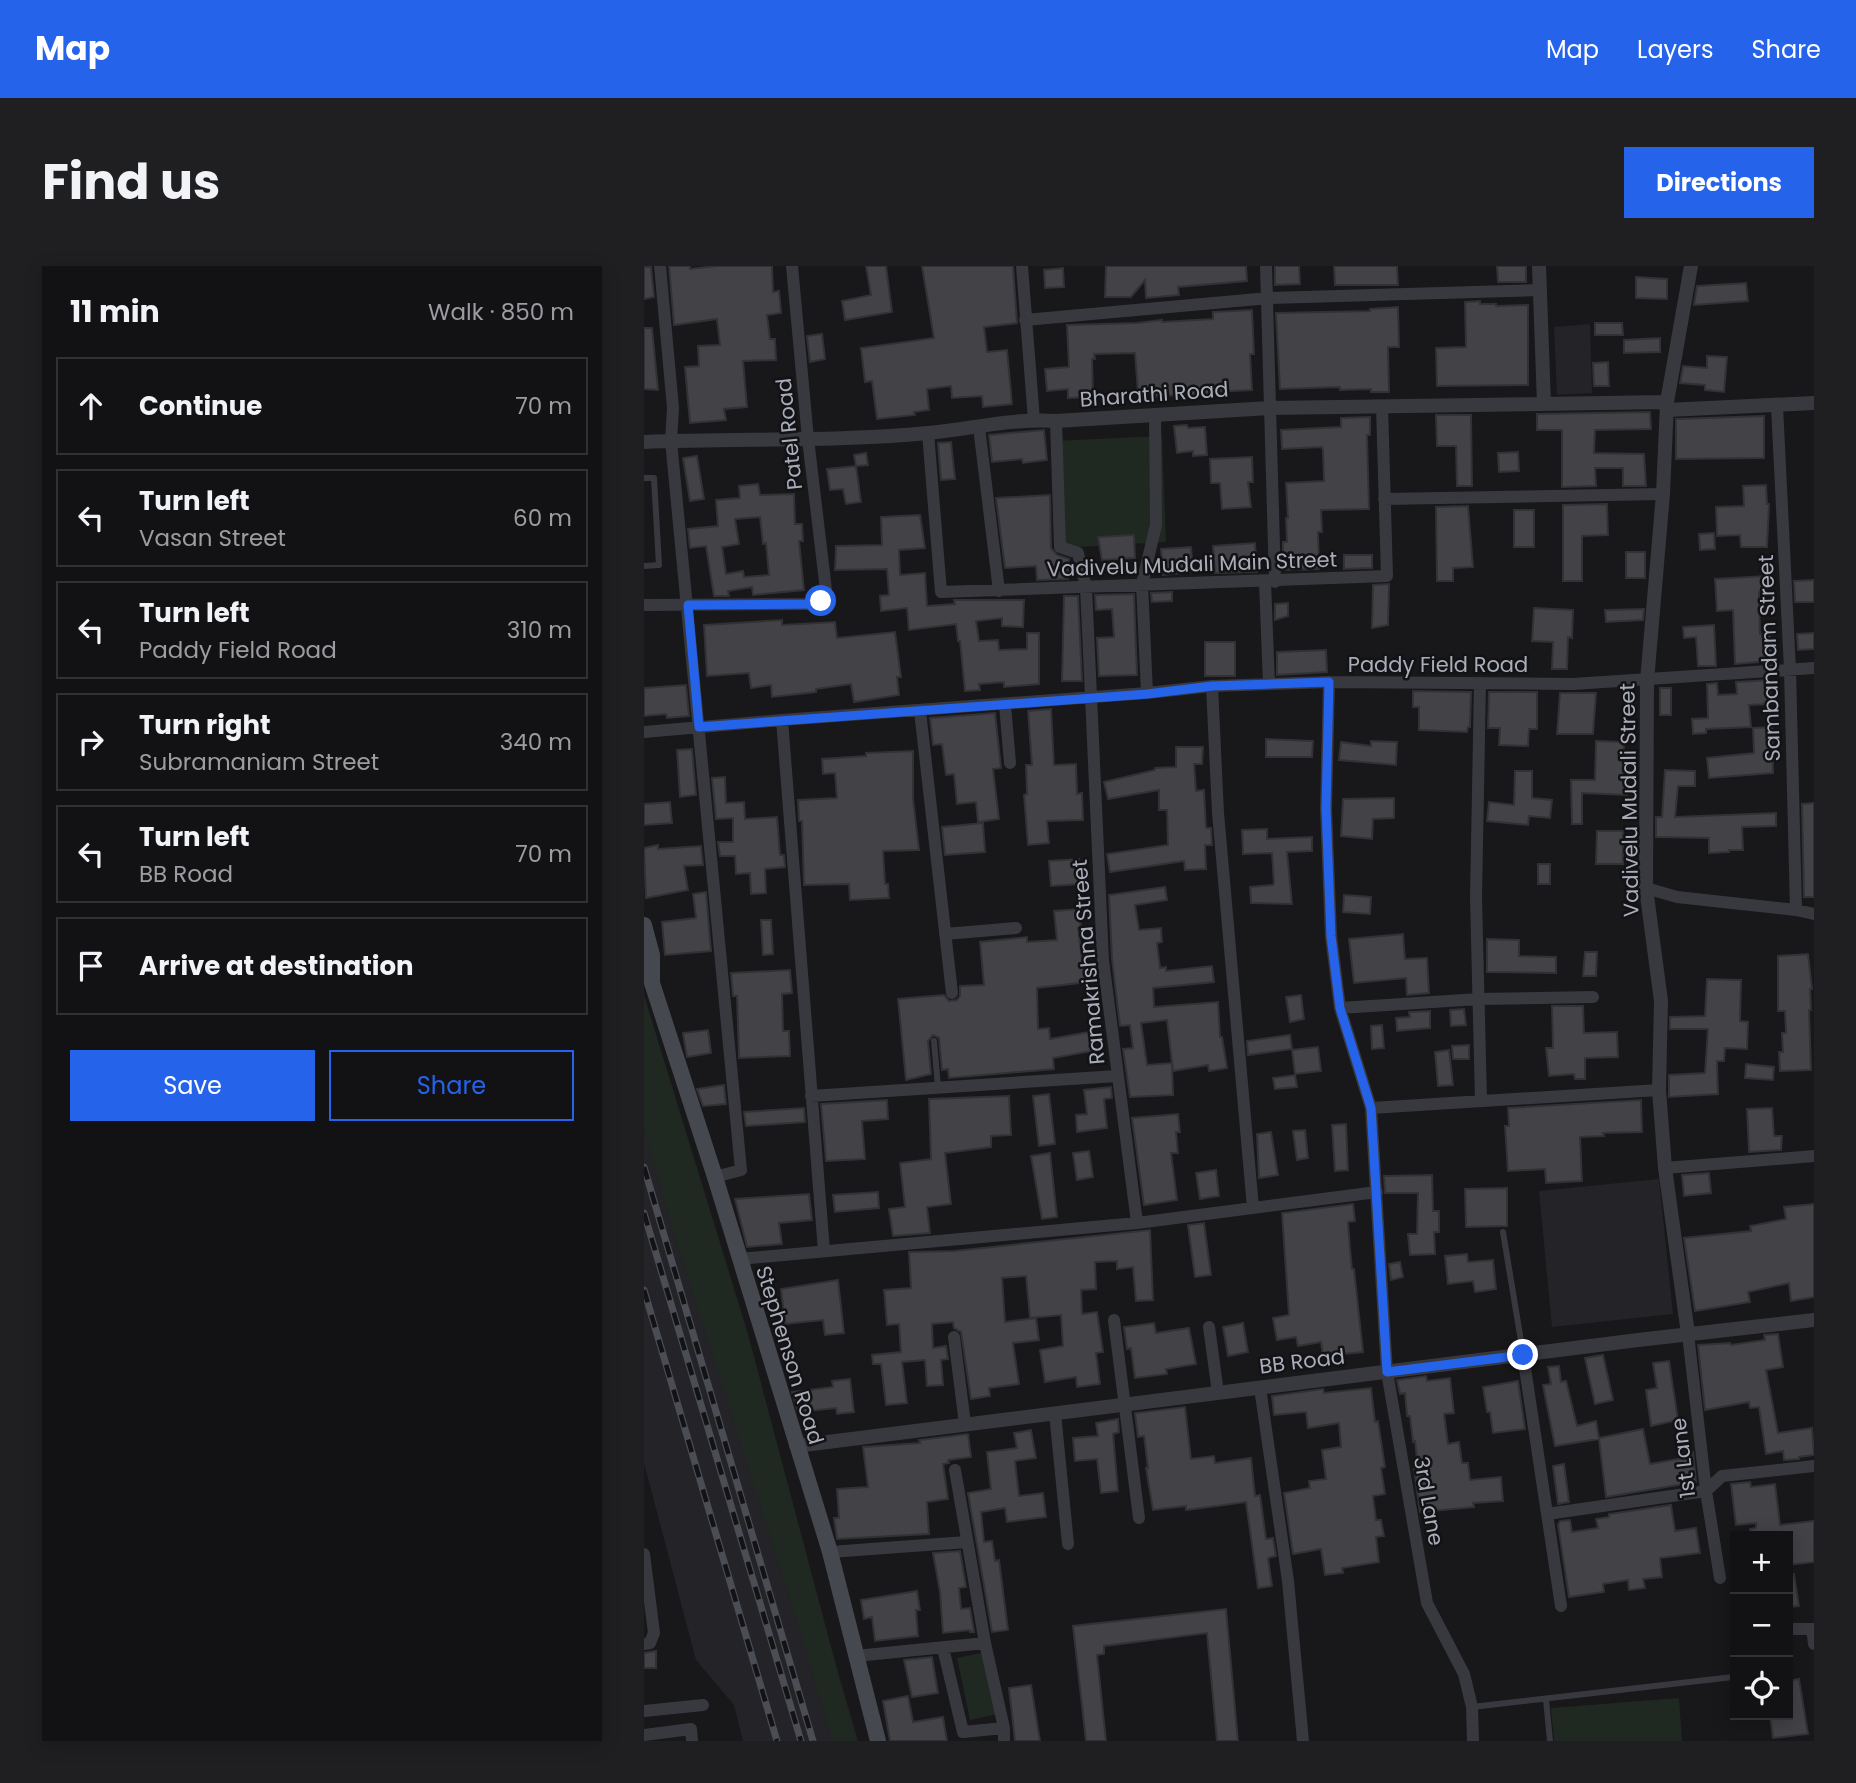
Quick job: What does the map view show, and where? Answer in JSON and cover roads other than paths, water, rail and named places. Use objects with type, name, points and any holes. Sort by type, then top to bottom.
[{"type":"main road","name":"Stephenson Road","points":[[644,925],[652,955],[648,978],[715,1177],[830,1552],[878,1741]]},
{"type":"street","points":[[660,266],[673,408],[671,440],[741,1170],[715,1177]]},
{"type":"street","name":"Patel Road","points":[[688,605],[814,604],[825,597],[792,266]]},
{"type":"street","points":[[1022,266],[1034,420]]},
{"type":"street","points":[[1266,266],[1270,408],[1269,684]]},
{"type":"street","points":[[1539,266],[1544,404]]},
{"type":"street","name":"Vadivelu Mudali Street","points":[[1688,1334],[1665,1168],[1659,1090],[1661,1001],[1646,888],[1647,681],[1663,494],[1667,406],[1691,266]]},
{"type":"street","points":[[1026,320],[1269,298],[1540,290]]},
{"type":"street","name":"Bharathi Road","points":[[644,442],[808,439],[928,433],[1034,420],[1056,421],[1270,408],[1544,404],[1777,406],[1814,403]]},
{"type":"street","points":[[1382,406],[1384,499],[1663,494]]},
{"type":"street","name":"Sambandam Street","points":[[1777,406],[1790,670],[1796,910]]},
{"type":"street","points":[[1147,694],[1142,584],[1156,525],[1156,415]]},
{"type":"street","name":"Ramakrishna Street","points":[[1056,421],[1060,547],[1078,553],[1086,587],[1103,960],[1137,1223]]},
{"type":"street","points":[[979,427],[999,591]]},
{"type":"street","name":"Vadivelu Mudali Main Street","points":[[928,433],[941,592],[1387,576],[1384,499]]},
{"type":"street","points":[[644,605],[688,605]]},
{"type":"street","name":"Paddy Field Road","points":[[644,732],[1147,694],[1212,686],[1329,682],[1573,684],[1814,668]]},
{"type":"street","name":"3rd Lane","points":[[1329,682],[1326,808],[1331,936],[1340,1008],[1371,1108],[1387,1372],[1427,1603],[1464,1674],[1472,1707],[1474,1741]]},
{"type":"street","points":[[1480,683],[1476,898],[1481,1100]]},
{"type":"street","points":[[1212,686],[1220,827],[1253,1208]]},
{"type":"street","points":[[1006,705],[1010,763]]},
{"type":"street","points":[[920,711],[952,993]]},
{"type":"street","points":[[782,720],[824,1251]]},
{"type":"street","points":[[1646,888],[1677,897],[1814,914]]},
{"type":"street","points":[[945,934],[1016,928]]},
{"type":"street","points":[[1340,1008],[1479,999],[1593,998]]},
{"type":"street","points":[[811,1096],[1117,1076]]},
{"type":"street","points":[[1371,1108],[1659,1090]]},
{"type":"street","points":[[1665,1168],[1814,1156]]},
{"type":"street","points":[[740,1259],[1137,1223],[1377,1192]]},
{"type":"street","points":[[1114,1320],[1139,1518]]},
{"type":"street","name":"BB Road","points":[[796,1446],[1814,1320]]},
{"type":"street","points":[[1209,1326],[1219,1393]]},
{"type":"street","name":"1st Lane","points":[[1688,1334],[1706,1490],[1720,1578]]},
{"type":"street","points":[[954,1337],[965,1424]]},
{"type":"street","points":[[1523,1355],[1561,1606]]},
{"type":"street","points":[[1260,1388],[1288,1581],[1303,1741]]},
{"type":"street","points":[[1055,1413],[1068,1544]]},
{"type":"street","points":[[1547,1514],[1706,1490],[1722,1476],[1814,1466]]},
{"type":"street","points":[[943,1648],[963,1732],[1004,1735],[985,1643],[956,1470]]},
{"type":"street","points":[[830,1552],[967,1542]]},
{"type":"street","points":[[644,1555],[654,1633],[650,1643],[644,1644]]},
{"type":"street","points":[[1793,1629],[1813,1629],[1814,1644]]},
{"type":"street","points":[[856,1656],[985,1643]]},
{"type":"street","points":[[644,1711],[703,1705]]},
{"type":"street","points":[[644,1735],[692,1735]]},
{"type":"lane","points":[[644,478],[654,478],[659,565],[644,566]]},
{"type":"lane","points":[[934,1041],[938,1087]]},
{"type":"lane","points":[[1503,1232],[1523,1355]]},
{"type":"lane","points":[[1472,1707],[1730,1677]]},
{"type":"lane","points":[[1546,1699],[1550,1741]]},
{"type":"railway","points":[[644,1167],[813,1741]]},
{"type":"railway","points":[[644,1213],[801,1741]]},
{"type":"railway","points":[[644,1290],[777,1741]]}]
